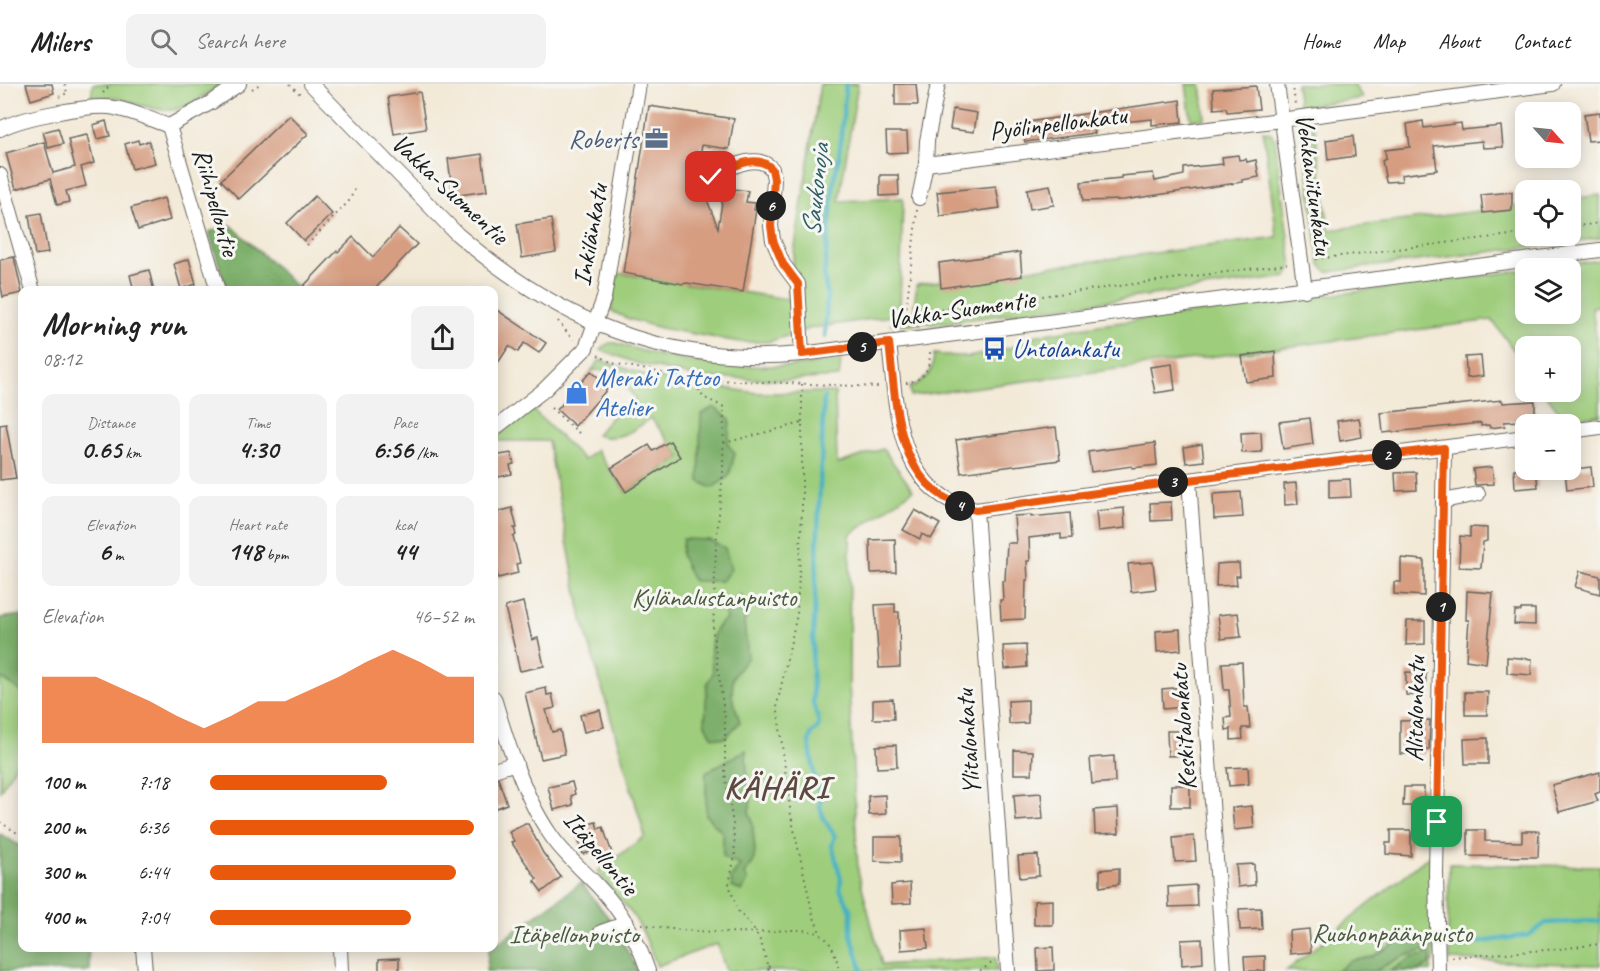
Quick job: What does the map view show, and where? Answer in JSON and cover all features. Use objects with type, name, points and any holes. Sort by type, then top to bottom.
[{"type":"street","points":[[0,129],[33,119],[103,106],[126,110],[169,126],[212,102],[238,84]]},
{"type":"street","name":"Vakka-Suomentie","points":[[310,84],[433,211],[478,252],[528,288],[565,309],[627,336],[701,354],[763,357],[802,354],[1600,250]]},
{"type":"street","name":"Inkilänkatu","points":[[596,323],[609,273],[639,84]]},
{"type":"street","points":[[919,198],[938,84]]},
{"type":"street","name":"Vehkaniitunkatu","points":[[1277,84],[1305,290]]},
{"type":"street","name":"Pyölinpellonkatu","points":[[926,164],[1553,84]]},
{"type":"street","name":"Riihipellontie","points":[[169,126],[217,286]]},
{"type":"street","points":[[711,177],[747,162],[763,162],[772,169],[774,179],[771,226],[773,240],[783,264],[798,284],[802,354]]},
{"type":"street","points":[[0,176],[32,286]]},
{"type":"street","points":[[498,426],[544,390],[576,359],[586,348],[596,323]]},
{"type":"street","points":[[889,343],[902,435],[906,451],[914,467],[937,492],[962,507],[976,510],[1515,438]]},
{"type":"street","points":[[1581,430],[1600,427]]},
{"type":"street","name":"Alitalonkatu","points":[[1438,966],[1436,873],[1444,448]]},
{"type":"street","name":"Keskitalonkatu","points":[[1189,480],[1224,971]]},
{"type":"street","points":[[1443,501],[1478,494]]},
{"type":"street","name":"Ylitalonkatu","points":[[976,510],[1008,971]]},
{"type":"street","name":"Itäpellontie","points":[[498,710],[516,763],[549,834],[566,856],[615,904],[627,923],[648,971]]},
{"type":"street","points":[[498,769],[516,763]]},
{"type":"street","points":[[601,932],[627,923]]},
{"type":"street","points":[[143,952],[145,971]]},
{"type":"street","points":[[340,952],[340,971]]},
{"type":"path","points":[[65,84],[68,98]]},
{"type":"path","points":[[99,97],[111,84]]},
{"type":"path","points":[[307,245],[349,201],[355,189]]},
{"type":"path","points":[[919,198],[906,312],[1515,234]]},
{"type":"path","points":[[1581,226],[1600,223]]},
{"type":"path","points":[[693,380],[703,397],[724,407],[723,472],[716,545],[713,633],[726,719],[725,773],[735,855],[729,884],[737,910],[761,942],[769,971]]},
{"type":"path","points":[[802,384],[802,511],[797,614],[777,705],[791,816],[813,915],[821,935],[836,955],[840,971]]},
{"type":"path","points":[[551,408],[580,432]]},
{"type":"path","points":[[724,443],[802,423]]},
{"type":"path","points":[[0,822],[18,833]]},
{"type":"path","points":[[627,923],[636,922],[676,929],[805,931],[821,935]]},
{"type":"path","points":[[1438,966],[1445,957],[1600,944]]},
{"type":"path","points":[[980,971],[998,959]]},
{"type":"path","points":[[768,966],[775,971]]},
{"type":"green space","points":[[93,84],[220,84],[203,97],[184,107],[162,110],[116,98],[91,97]]},
{"type":"green space","points":[[820,84],[858,84],[839,201],[903,198],[900,307],[891,316],[812,328],[768,342],[739,342],[660,328],[611,311],[617,273],[787,299]]},
{"type":"green space","points":[[1186,84],[1201,84],[1205,119],[1191,120]]},
{"type":"green space","points":[[1296,84],[1353,84],[1363,98],[1299,107]]},
{"type":"green space","points":[[1314,124],[1329,230],[1515,206],[1515,246],[1536,246],[1328,272],[1319,261],[1303,137],[1305,128]]},
{"type":"green space","points":[[1263,131],[1271,133],[1275,140],[1292,267],[1287,277],[933,324],[921,321],[921,324],[891,324],[903,317],[917,317],[914,305],[917,284],[1277,237]]},
{"type":"green space","points":[[1600,195],[1600,238],[1581,240],[1581,198]]},
{"type":"green space","points":[[231,225],[296,286],[225,286],[209,232]]},
{"type":"green space","points":[[1600,260],[1600,306],[1592,307],[1600,366],[1600,415],[1581,417],[1581,414],[1561,414],[1552,402],[1581,402],[1581,336],[1515,336],[1515,352],[1492,320],[911,396],[910,387],[921,382],[928,375],[934,354],[969,357],[1013,347],[1033,336],[1099,325],[1515,271],[1515,324],[1581,324],[1581,262]]},
{"type":"green space","points":[[610,343],[658,355],[720,365],[792,366],[841,361],[839,377],[788,380],[696,377],[636,363],[601,350]]},
{"type":"green space","name":"Kylänalustanpuisto","points":[[600,360],[651,377],[757,393],[835,392],[837,464],[883,449],[913,490],[850,535],[849,683],[858,871],[882,965],[996,957],[997,971],[726,971],[717,944],[657,966],[643,932],[633,915],[597,872],[645,836],[582,619],[548,441],[498,441],[498,436],[507,426],[533,410],[584,460],[596,450],[626,492],[681,457],[651,418],[632,431],[619,436],[596,435],[617,411],[631,405],[635,398],[616,377],[605,371],[591,371]]},
{"type":"green space","points":[[714,407],[730,419],[728,445],[735,453],[729,476],[712,488],[699,481],[701,414]]},
{"type":"green space","points":[[683,539],[709,540],[725,548],[731,569],[722,581],[693,581],[681,555]]},
{"type":"green space","points":[[741,594],[747,617],[744,622],[748,657],[733,677],[732,696],[740,722],[725,738],[713,737],[705,725],[707,684],[713,673],[711,643],[716,630],[726,619],[724,608],[726,603],[735,601]]},
{"type":"green space","points":[[18,616],[18,689],[0,677],[0,618]]},
{"type":"green space","points":[[0,677],[18,689],[18,762],[0,791]]},
{"type":"green space","points":[[746,750],[747,775],[752,794],[749,813],[752,819],[755,851],[753,863],[744,874],[748,880],[742,891],[732,887],[731,878],[740,865],[723,857],[723,833],[706,816],[706,772]]},
{"type":"green space","points":[[0,834],[18,845],[18,952],[88,952],[90,971],[0,971]]},
{"type":"green space","name":"Ruohonpäänpuisto","points":[[1431,856],[1434,962],[1431,964],[1431,971],[1286,971]]},
{"type":"green space","name":"Ruohonpäänpuisto","points":[[1449,864],[1600,866],[1600,965],[1450,960]]},
{"type":"green space","name":"Itäpellonpuisto","points":[[581,883],[612,922],[638,971],[486,971],[489,952],[498,952],[498,943]]},
{"type":"green space","points":[[1412,934],[1429,936],[1431,964],[1418,971],[1390,971],[1413,957],[1426,955],[1425,950],[1402,957],[1375,971],[1337,971],[1350,961],[1372,957]]},
{"type":"building","points":[[26,84],[52,84],[54,93],[31,100]]},
{"type":"building","points":[[895,84],[916,84],[918,105],[895,105]]},
{"type":"building","points":[[1256,86],[1259,109],[1227,112],[1226,108],[1214,109],[1213,89]]},
{"type":"building","points":[[420,92],[426,129],[394,134],[388,97]]},
{"type":"building","points":[[1180,100],[1182,122],[1152,125],[1152,119],[1094,125],[1095,133],[1025,142],[1021,123]]},
{"type":"building","points":[[649,106],[734,119],[729,149],[702,145],[697,174],[718,228],[723,196],[731,197],[734,189],[748,191],[746,202],[755,203],[754,210],[756,210],[743,292],[623,273]]},
{"type":"building","points":[[953,109],[977,113],[974,132],[950,129]]},
{"type":"building","points":[[1600,112],[1600,140],[1588,141],[1584,114]]},
{"type":"building","points":[[289,115],[308,134],[239,199],[221,180]]},
{"type":"building","points":[[106,121],[110,136],[97,139],[93,125]]},
{"type":"building","points":[[1423,121],[1424,128],[1461,123],[1462,130],[1501,126],[1503,147],[1483,148],[1482,141],[1434,146],[1437,170],[1401,175],[1402,181],[1386,182],[1382,160],[1386,158],[1385,150],[1410,147],[1407,124]]},
{"type":"building","points":[[58,128],[63,144],[48,148],[43,132]]},
{"type":"building","points":[[886,132],[907,132],[908,152],[887,153]]},
{"type":"building","points":[[87,135],[94,163],[81,167],[86,186],[66,191],[69,202],[57,205],[50,179],[16,189],[6,153],[44,142],[53,173],[75,167],[68,139]]},
{"type":"building","points":[[1353,136],[1355,156],[1328,160],[1326,140]]},
{"type":"building","points":[[138,140],[139,144],[149,141],[155,163],[132,169],[125,144]]},
{"type":"building","points":[[482,154],[487,191],[453,196],[448,159]]},
{"type":"building","points":[[1238,155],[1239,160],[1246,159],[1247,162],[1256,160],[1259,177],[1242,180],[1243,182],[1124,200],[1083,201],[1081,182],[1153,173],[1155,181],[1184,175],[1184,168],[1223,164],[1222,157]]},
{"type":"building","points":[[880,175],[898,175],[899,195],[880,196]]},
{"type":"building","points":[[1050,185],[1054,205],[1030,209],[1027,189]]},
{"type":"building","points":[[996,186],[1000,208],[940,216],[937,192]]},
{"type":"building","points":[[1512,192],[1512,210],[1483,213],[1481,195]]},
{"type":"building","points":[[315,196],[332,214],[304,241],[287,223]]},
{"type":"building","points":[[164,198],[170,220],[138,230],[131,208]]},
{"type":"building","points":[[41,213],[48,253],[35,255],[29,215]]},
{"type":"building","points":[[551,219],[556,252],[522,258],[517,224]]},
{"type":"building","points":[[399,228],[417,244],[378,286],[304,286],[353,237],[373,257]]},
{"type":"building","points":[[1020,252],[1022,276],[941,288],[939,263]]},
{"type":"building","points":[[14,257],[20,286],[18,286],[18,294],[3,297],[0,260]]},
{"type":"building","points":[[189,259],[196,284],[180,286],[174,264]]},
{"type":"building","points":[[149,270],[153,286],[133,286],[130,275]]},
{"type":"building","points":[[498,311],[546,343],[539,353],[524,343],[518,352],[509,346],[498,363]]},
{"type":"building","points":[[1275,351],[1276,378],[1246,382],[1242,356]]},
{"type":"building","points":[[1481,356],[1483,376],[1467,378],[1465,357]]},
{"type":"building","points":[[1172,364],[1175,390],[1155,393],[1150,367]]},
{"type":"building","points":[[591,371],[609,387],[575,426],[557,410]]},
{"type":"building","points":[[1502,400],[1503,403],[1535,402],[1535,414],[1515,414],[1515,421],[1504,422],[1505,426],[1490,428],[1489,425],[1481,426],[1481,423],[1383,433],[1381,413]]},
{"type":"building","points":[[1310,418],[1313,444],[1283,449],[1279,422]]},
{"type":"building","points":[[1359,418],[1362,437],[1340,441],[1337,421]]},
{"type":"building","points":[[6,424],[16,478],[0,480],[0,425]]},
{"type":"building","points":[[1056,427],[1060,460],[961,473],[956,440]]},
{"type":"building","points":[[1261,432],[1262,452],[1242,453],[1241,433]]},
{"type":"building","points":[[670,441],[680,457],[626,492],[611,468],[649,445],[653,451]]},
{"type":"building","points":[[1155,443],[1157,465],[1091,472],[1088,452]]},
{"type":"building","points":[[1202,444],[1204,461],[1186,463],[1184,447]]},
{"type":"building","points":[[511,453],[514,464],[510,465],[512,474],[498,477],[498,455]]},
{"type":"building","points":[[1492,467],[1494,484],[1475,485],[1473,469]]},
{"type":"building","points":[[1591,467],[1593,487],[1567,490],[1566,480],[1581,480],[1581,468]]},
{"type":"building","points":[[1514,469],[1515,480],[1537,480],[1538,487],[1515,489]]},
{"type":"building","points":[[1416,472],[1417,490],[1396,491],[1395,473]]},
{"type":"building","points":[[1350,479],[1351,497],[1329,498],[1329,480]]},
{"type":"building","points":[[1296,483],[1298,504],[1285,505],[1284,484]]},
{"type":"building","points":[[1241,492],[1243,517],[1214,519],[1213,494]]},
{"type":"building","points":[[1171,502],[1172,520],[1151,521],[1150,503]]},
{"type":"building","points":[[512,508],[517,528],[514,528],[516,535],[513,536],[520,563],[516,564],[518,573],[498,578],[498,512]]},
{"type":"building","points":[[1124,508],[1125,528],[1098,531],[1096,511]]},
{"type":"building","points":[[915,510],[940,524],[931,539],[922,534],[920,539],[903,530]]},
{"type":"building","points":[[1070,513],[1072,538],[1061,539],[1061,534],[1029,538],[1030,561],[1027,561],[1025,619],[1001,620],[1000,600],[1003,600],[1002,581],[1005,581],[1007,543],[1016,543],[1014,516],[1031,515],[1031,517]]},
{"type":"building","points":[[1470,527],[1487,528],[1487,541],[1483,542],[1481,568],[1459,567],[1460,536],[1470,537]]},
{"type":"building","points":[[895,539],[896,572],[871,573],[870,540]]},
{"type":"building","points":[[1401,558],[1424,560],[1424,596],[1394,594],[1394,582],[1401,582]]},
{"type":"building","points":[[1153,562],[1156,589],[1131,592],[1128,564]]},
{"type":"building","points":[[1239,563],[1240,576],[1236,576],[1237,585],[1216,586],[1217,564]]},
{"type":"building","points":[[1580,571],[1600,576],[1600,594],[1575,587]]},
{"type":"building","points":[[1467,591],[1493,593],[1486,663],[1466,660],[1469,620],[1466,620]]},
{"type":"building","points":[[523,602],[532,640],[538,638],[544,666],[520,671],[505,607]]},
{"type":"building","points":[[895,604],[895,612],[899,612],[900,667],[879,668],[875,605]]},
{"type":"building","points":[[1521,609],[1535,609],[1535,625],[1514,624],[1515,611],[1521,611]]},
{"type":"building","points":[[1238,613],[1241,637],[1221,639],[1218,615]]},
{"type":"building","points":[[1407,621],[1425,621],[1425,644],[1406,645]]},
{"type":"building","points":[[1180,629],[1181,650],[1157,652],[1156,631]]},
{"type":"building","points":[[1026,645],[1027,667],[1005,669],[1003,646]]},
{"type":"building","points":[[1507,657],[1532,659],[1531,675],[1507,673]]},
{"type":"building","points":[[1242,662],[1244,707],[1248,707],[1250,728],[1242,728],[1243,739],[1231,740],[1231,729],[1226,730],[1225,718],[1231,717],[1229,690],[1224,690],[1222,663]]},
{"type":"building","points":[[1406,672],[1426,673],[1425,696],[1406,695]]},
{"type":"building","points":[[1183,687],[1185,707],[1163,709],[1162,689]]},
{"type":"building","points":[[546,688],[547,695],[552,694],[555,708],[546,710],[552,732],[560,730],[565,754],[541,759],[525,693]]},
{"type":"building","points":[[1465,692],[1488,692],[1487,715],[1465,715]]},
{"type":"building","points":[[893,699],[894,719],[873,719],[873,700]]},
{"type":"building","points":[[1028,700],[1028,723],[1009,724],[1008,701]]},
{"type":"building","points":[[600,710],[604,727],[584,732],[580,715]]},
{"type":"building","points":[[1430,720],[1429,750],[1424,751],[1424,754],[1400,754],[1400,721]]},
{"type":"building","points":[[1167,731],[1184,731],[1186,755],[1168,756]]},
{"type":"building","points":[[1488,738],[1488,764],[1465,764],[1464,739]]},
{"type":"building","points":[[896,745],[897,767],[877,768],[876,746]]},
{"type":"building","points":[[1014,750],[1033,751],[1032,774],[1014,774]]},
{"type":"building","points":[[1114,756],[1115,782],[1092,784],[1090,758]]},
{"type":"building","points":[[1248,767],[1249,784],[1229,786],[1227,768]]},
{"type":"building","points":[[1600,772],[1600,792],[1595,794],[1598,801],[1559,812],[1552,785]]},
{"type":"building","points":[[498,778],[507,804],[498,807]]},
{"type":"building","points":[[572,782],[575,794],[571,796],[573,805],[554,810],[548,787]]},
{"type":"building","points":[[1171,785],[1190,785],[1190,807],[1171,807]]},
{"type":"building","points":[[1404,787],[1424,787],[1424,806],[1403,806]]},
{"type":"building","points":[[1041,793],[1043,819],[1016,821],[1014,795]]},
{"type":"building","points":[[885,795],[886,814],[869,815],[868,796]]},
{"type":"building","points":[[1252,806],[1254,828],[1234,830],[1232,808]]},
{"type":"building","points":[[1118,808],[1119,833],[1095,834],[1094,810]]},
{"type":"building","points":[[596,822],[598,829],[603,827],[613,856],[597,861],[594,851],[583,854],[577,836],[581,834],[579,827]]},
{"type":"building","points":[[528,824],[543,853],[561,877],[542,892],[534,881],[537,879],[511,842],[514,841],[509,832]]},
{"type":"building","points":[[1391,830],[1411,830],[1411,856],[1386,854],[1386,843],[1391,843]]},
{"type":"building","points":[[1468,830],[1485,830],[1485,841],[1522,842],[1522,831],[1539,831],[1538,857],[1468,856]]},
{"type":"building","points":[[1194,836],[1196,861],[1175,862],[1173,838]]},
{"type":"building","points":[[874,837],[901,837],[901,862],[874,861]]},
{"type":"building","points":[[1038,855],[1039,876],[1020,878],[1018,856]]},
{"type":"building","points":[[1254,864],[1255,885],[1238,887],[1236,865]]},
{"type":"building","points":[[1119,868],[1119,884],[1100,887],[1100,870]]},
{"type":"building","points":[[910,883],[911,903],[892,904],[891,885]]},
{"type":"building","points":[[1196,885],[1197,906],[1169,907],[1168,887]]},
{"type":"building","points":[[1053,900],[1053,925],[1034,925],[1034,901]]},
{"type":"building","points":[[1261,908],[1262,929],[1240,930],[1239,909]]},
{"type":"building","points":[[926,928],[928,948],[901,950],[900,930]]},
{"type":"building","points":[[1309,929],[1311,952],[1290,954],[1289,931]]},
{"type":"building","points":[[1202,939],[1203,963],[1182,965],[1181,940]]},
{"type":"building","points":[[1053,947],[1054,970],[1038,971],[1037,948]]},
{"type":"building","points":[[1265,956],[1265,971],[1245,971],[1244,957]]},
{"type":"building","points":[[399,958],[399,971],[379,971],[379,959]]},
{"type":"waterway","name":"Saukonoja","points":[[825,337],[827,293],[824,277],[846,84]]},
{"type":"waterway","points":[[824,397],[812,664],[813,703],[819,722],[809,742],[815,778],[821,797],[820,807],[824,819],[835,836],[832,845],[841,879],[840,889],[851,911],[851,935],[862,971]]},
{"type":"waterway","points":[[1455,946],[1529,935],[1546,923],[1600,921]]},
{"type":"place","name":"Roberts","points":[[656,139]]},
{"type":"place","name":"Untolankatu","points":[[994,348]]},
{"type":"place","name":"Meraki Tattoo Atelier","points":[[577,392]]},
{"type":"district","name":"KÄHÄRI","points":[[777,787]]},
{"type":"route","points":[[711,177],[747,162],[763,162],[772,169],[774,174],[771,212],[773,240],[783,264],[798,284],[802,354],[889,343],[906,451],[924,481],[950,501],[962,507],[976,510],[1444,448],[1437,822]]}]
